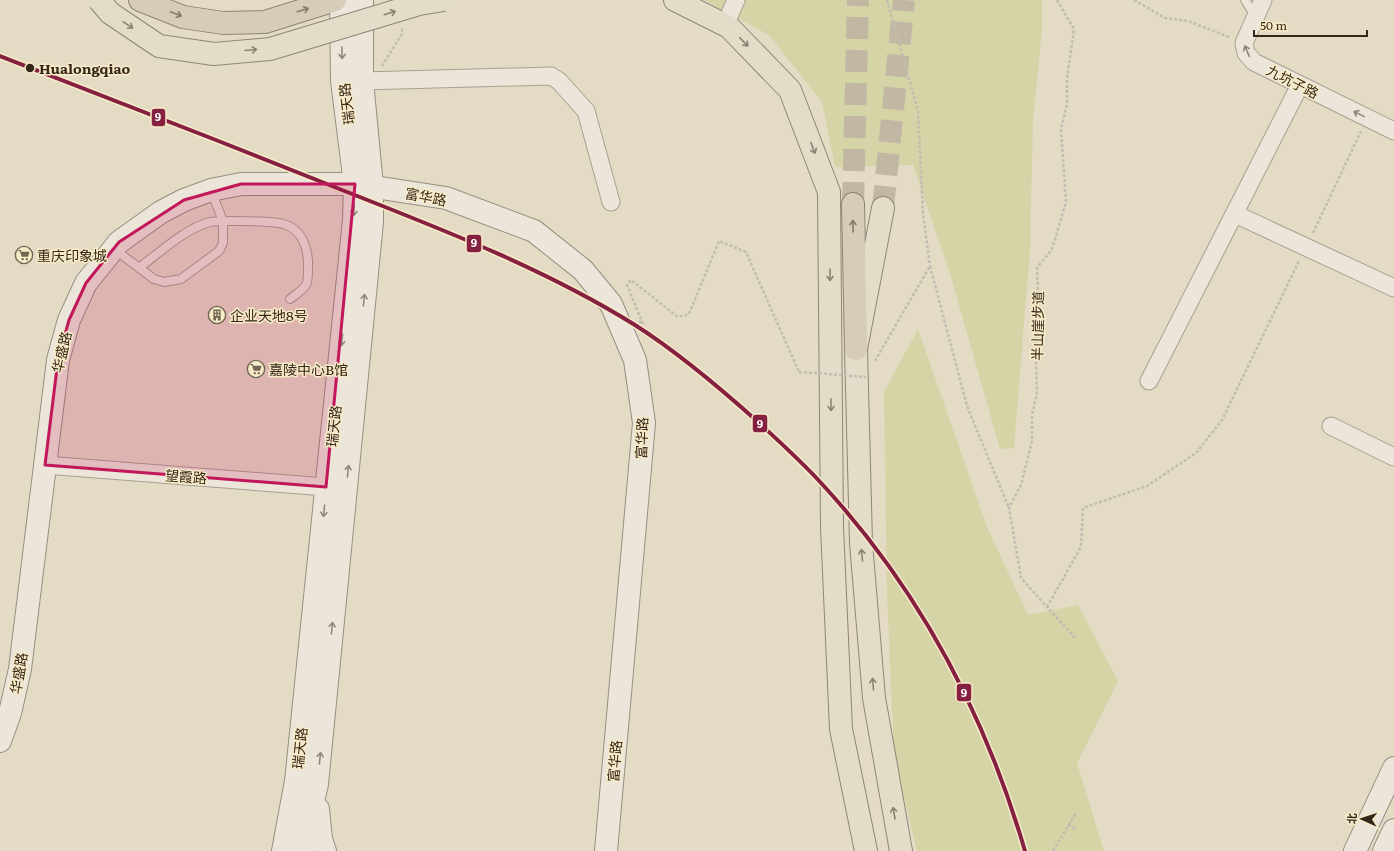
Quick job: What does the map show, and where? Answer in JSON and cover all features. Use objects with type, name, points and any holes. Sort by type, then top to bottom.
[{"type":"highway","points":[[140,0],[183,17],[223,23],[265,22],[335,0]]},
{"type":"highway","points":[[853,204],[856,349]]},
{"type":"main road","points":[[98,0],[110,13],[159,46],[214,54],[270,49],[419,4],[444,0]]},
{"type":"main road","name":"瑞天路","points":[[302,851],[317,784],[371,230],[364,185],[342,81],[341,0]]},
{"type":"main road","name":"瑞天路","points":[[283,851],[296,781],[354,220],[364,185],[367,81],[362,0]]},
{"type":"main road","points":[[675,0],[725,25],[790,90],[829,192],[832,526],[841,729],[866,851]]},
{"type":"main road","name":"华盛路","points":[[0,742],[10,713],[20,669],[58,360],[69,320],[86,283],[119,242],[161,212],[184,200],[211,190],[241,184],[364,185]]},
{"type":"main road","name":"富华路","points":[[364,185],[446,198],[534,231],[583,270],[610,304],[635,360],[644,423],[606,851]]},
{"type":"main road","points":[[883,208],[856,349],[861,543],[874,698],[901,851]]},
{"type":"main road","points":[[1354,851],[1394,768]]},
{"type":"main road","points":[[317,784],[318,818],[321,839],[325,851]]},
{"type":"main road","points":[[1384,851],[1394,830]]},
{"type":"street","points":[[725,25],[736,0]]},
{"type":"street","name":"九坑子路","points":[[1263,0],[1244,43],[1246,53],[1254,62],[1394,131]]},
{"type":"street","points":[[367,81],[550,76],[559,81],[586,111],[611,202]]},
{"type":"street","points":[[1150,382],[1300,85]]},
{"type":"street","points":[[1235,214],[1394,288]]},
{"type":"street","points":[[1330,426],[1394,457]]},
{"type":"street","name":"望霞路","points":[[45,465],[326,487]]},
{"type":"lane","points":[[1245,0],[1256,17]]},
{"type":"lane","points":[[114,248],[154,279],[164,282],[172,282],[181,279],[219,251],[223,243],[223,221],[211,190]]},
{"type":"lane","points":[[139,268],[190,231],[210,222],[223,221],[283,224],[292,228],[299,234],[308,248],[308,280],[305,286],[290,300]]},
{"type":"path","points":[[887,0],[918,111],[923,214],[930,266],[967,406],[1009,508],[1021,578],[1075,638]]},
{"type":"path","name":"半山崖步道","points":[[1009,508],[1021,485],[1032,441],[1032,415],[1037,393],[1035,317],[1038,295],[1037,268],[1052,248],[1066,202],[1061,129],[1067,105],[1067,79],[1074,29],[1057,0]]},
{"type":"path","points":[[1134,0],[1165,18],[1188,21],[1213,30]]},
{"type":"path","points":[[367,81],[402,34],[403,20]]},
{"type":"path","points":[[1046,607],[1081,547],[1083,508],[1147,486],[1196,453],[1222,420],[1367,118]]},
{"type":"path","points":[[637,320],[643,324],[627,284],[631,280],[678,317],[688,314],[719,241],[746,252],[799,372],[866,377],[870,371]]},
{"type":"path","points":[[873,364],[930,266]]},
{"type":"path","points":[[1053,851],[1076,813]]},
{"type":"path","points":[[1068,825],[1076,829]]},
{"type":"highlighted area","points":[[241,184],[355,184],[326,487],[45,465],[58,360],[69,320],[86,283],[119,242],[184,200]]},
{"type":"green space","points":[[704,0],[1042,0],[1042,30],[1033,119],[1030,250],[1014,448],[1000,449],[951,277],[913,165],[835,167],[822,102],[769,35]]},
{"type":"green space","points":[[918,329],[987,527],[1028,615],[1078,605],[1118,681],[1077,763],[1104,851],[917,851],[894,757],[887,593],[884,392]]},
{"type":"tunnel","points":[[853,204],[858,0]]},
{"type":"tunnel","points":[[883,208],[904,0]]},
{"type":"transit line","name":"9","points":[[0,56],[295,171],[489,250],[600,304],[651,336],[714,383],[807,468],[857,524],[889,566],[918,610],[945,656],[969,702],[1009,800],[1025,851]]},
{"type":"place","name":"Hualongqiao","points":[[30,68]]},
{"type":"place","name":"重庆印象城","points":[[24,255]]},
{"type":"place","name":"企业天地8号","points":[[217,315]]},
{"type":"place","name":"嘉陵中心B馆","points":[[256,369]]}]
